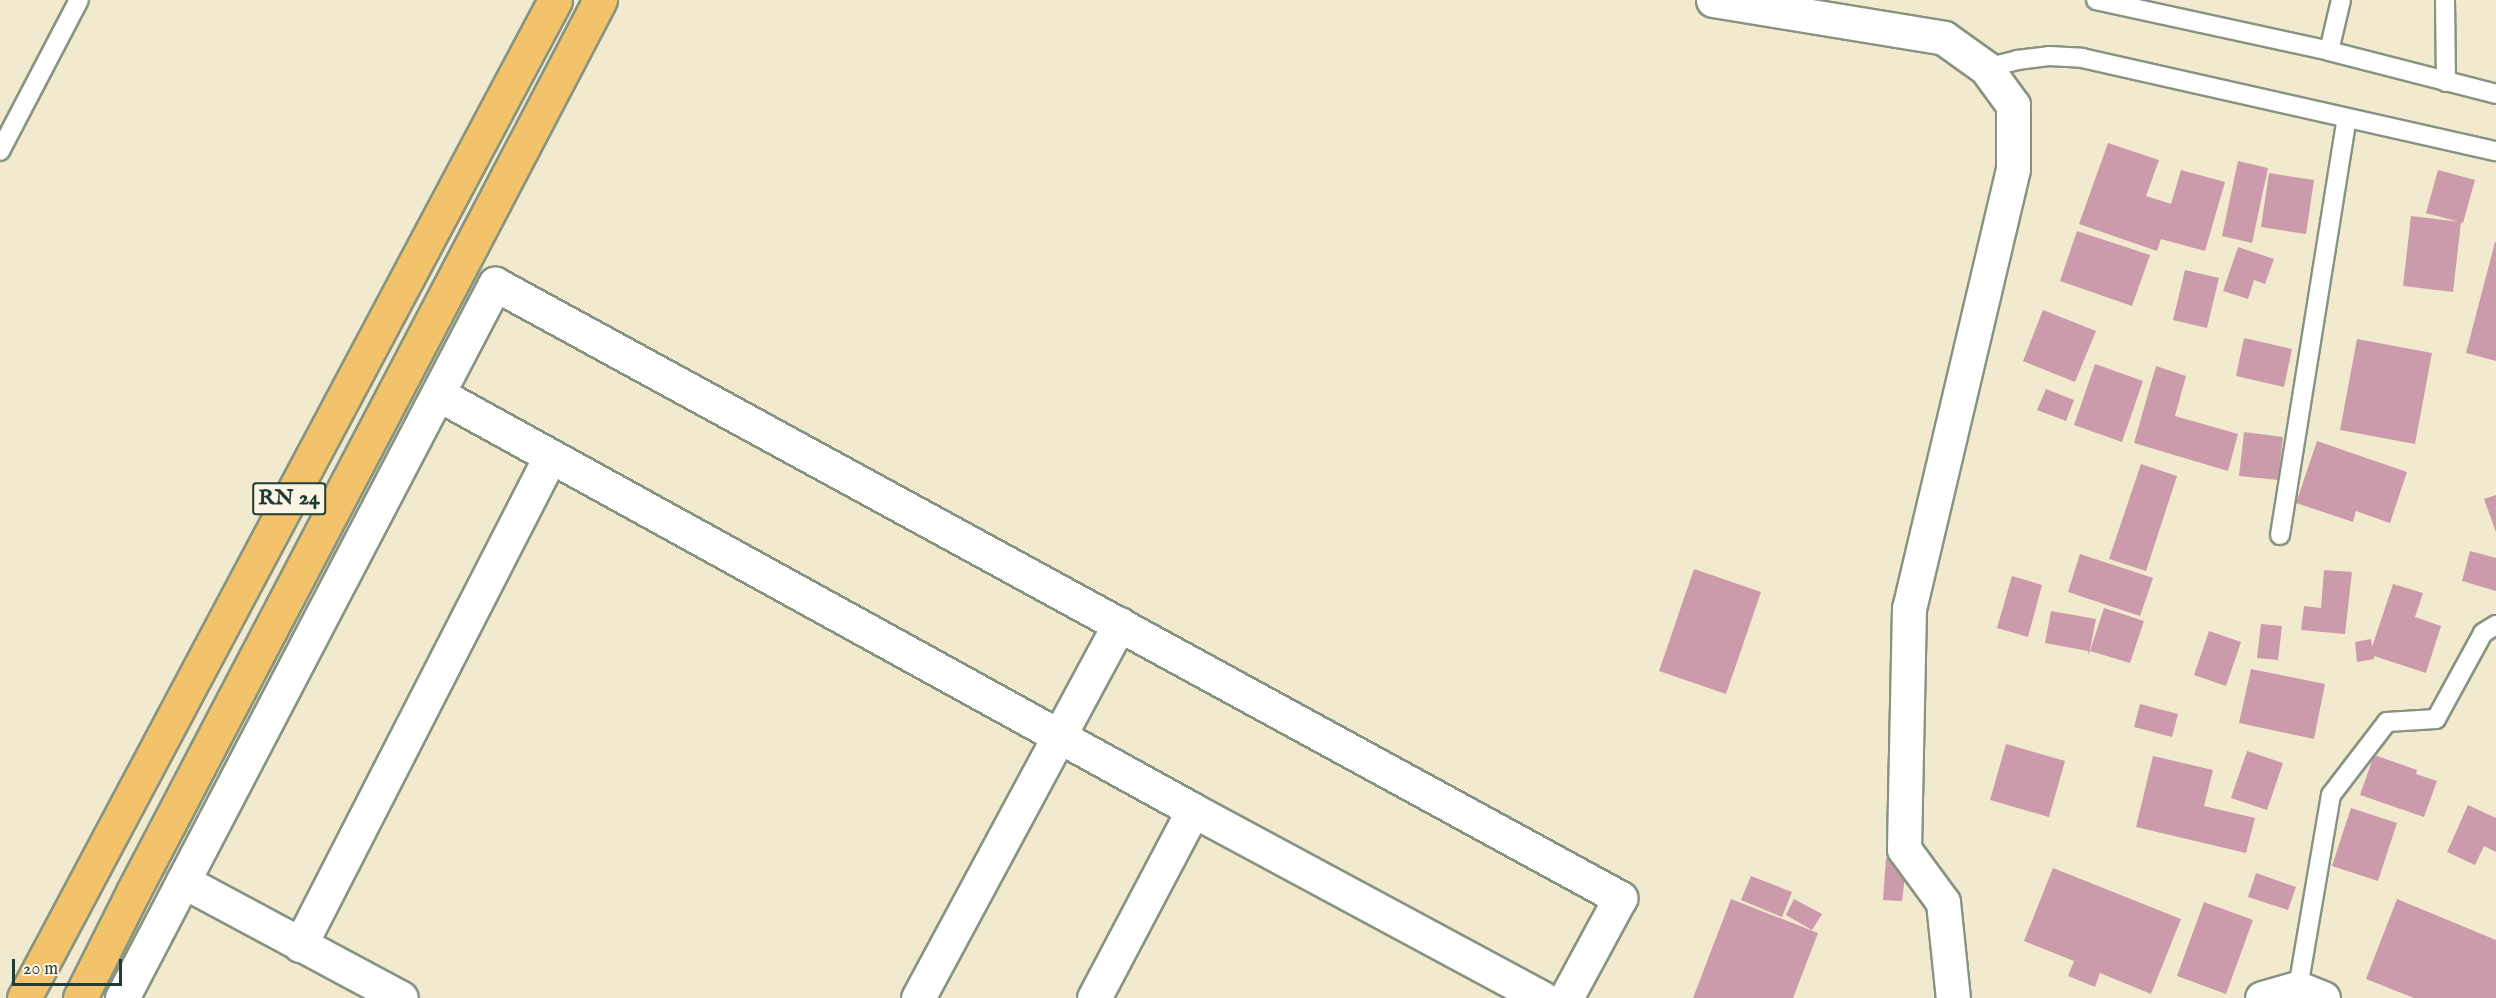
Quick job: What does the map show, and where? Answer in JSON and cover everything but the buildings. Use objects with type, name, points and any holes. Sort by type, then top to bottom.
[{"type":"highway","name":"RN 24","points":[[24,998],[555,0]]},
{"type":"highway","name":"RN 24","points":[[80,998],[600,0]]},
{"type":"street","points":[[1713,0],[1944,38],[1986,68],[2013,105],[2013,170],[1909,608],[1904,849],[1942,902],[1953,998]]},
{"type":"street","points":[[123,998],[495,284],[1620,898],[1566,998]]},
{"type":"street","points":[[438,394],[1060,734],[1193,810],[1542,998]]},
{"type":"street","points":[[300,945],[550,457]]},
{"type":"street","points":[[918,998],[1119,624]]},
{"type":"street","points":[[1094,998],[1193,810]]},
{"type":"street","points":[[183,881],[401,998]]},
{"type":"street","points":[[2262,998],[2310,993]]},
{"type":"lane","points":[[0,151],[79,0]]},
{"type":"lane","points":[[2096,0],[2329,51],[2496,94]]},
{"type":"lane","points":[[2329,51],[2341,0]]},
{"type":"lane","points":[[2445,0],[2446,82]]},
{"type":"lane","points":[[1986,68],[2038,57],[2082,58],[2496,151]]},
{"type":"lane","points":[[2280,535],[2347,118]]},
{"type":"lane","points":[[2310,993],[2331,795],[2387,722],[2436,719],[2483,633],[2496,625]]}]
